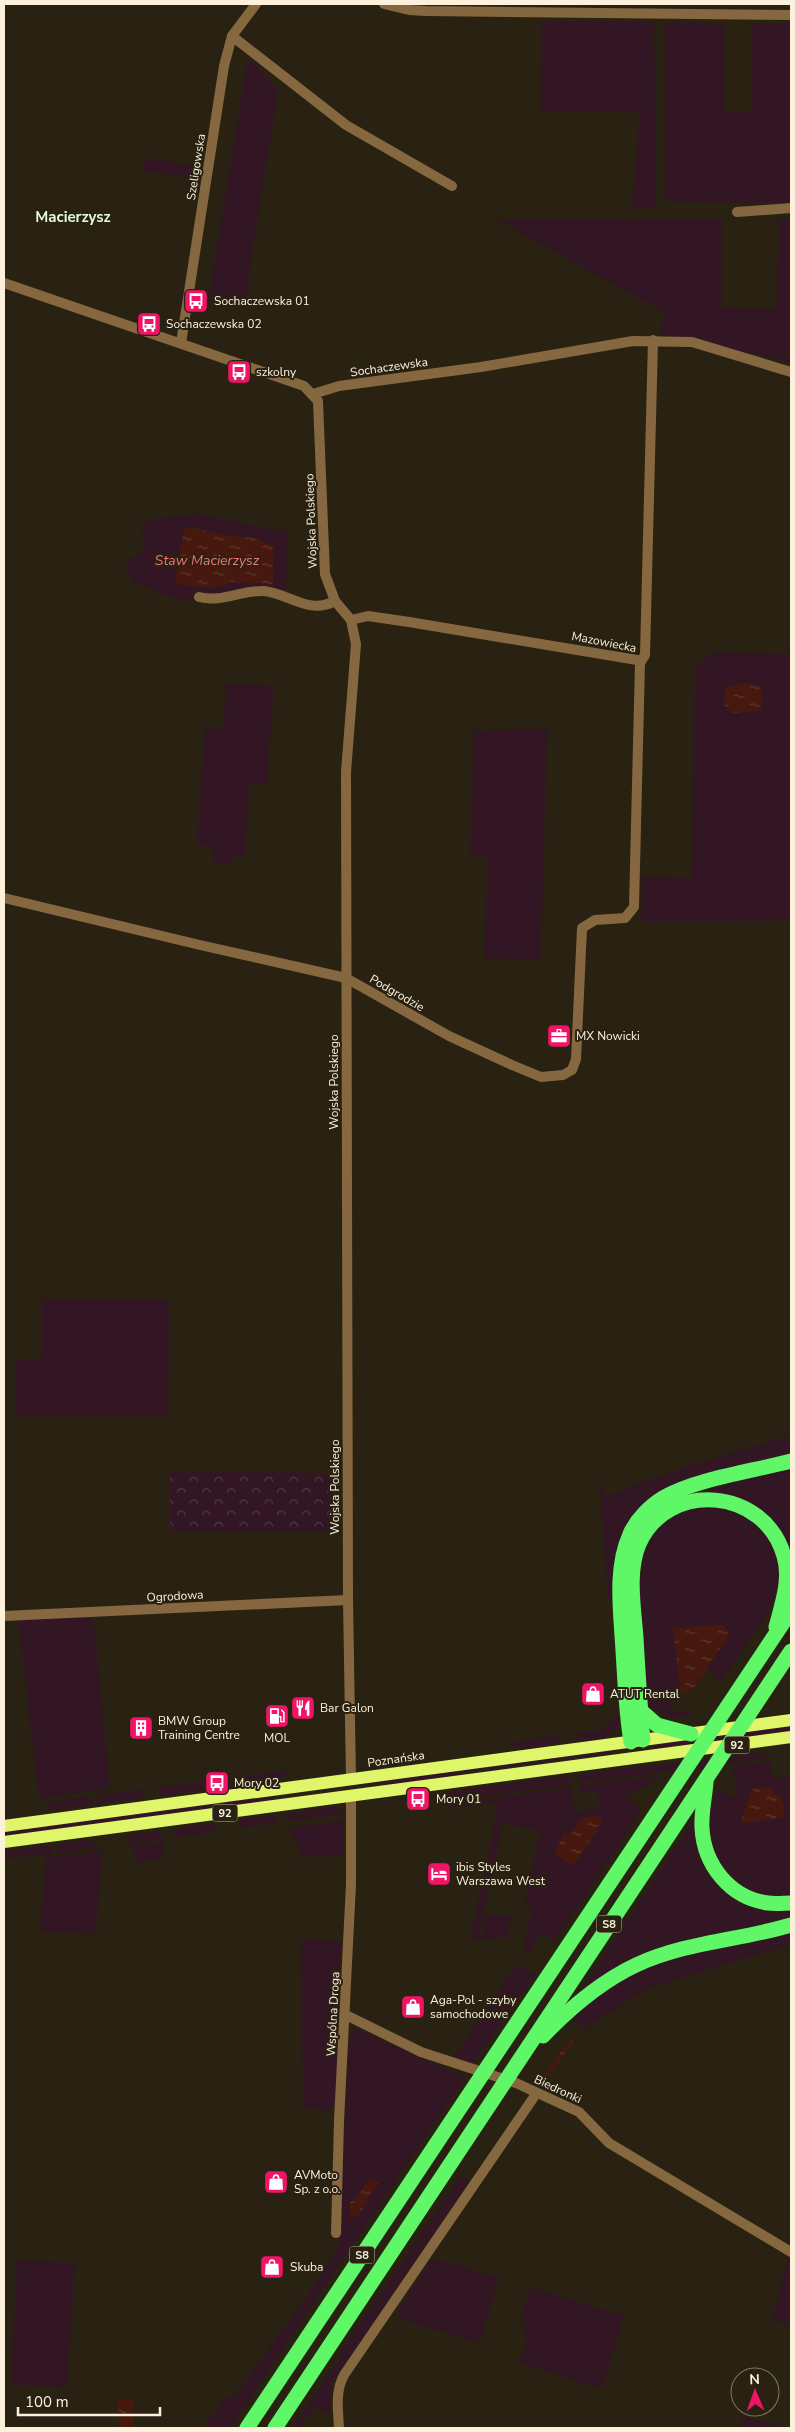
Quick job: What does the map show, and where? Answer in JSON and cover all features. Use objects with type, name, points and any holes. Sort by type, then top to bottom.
[{"type":"highway","points":[[637,1741],[626,1706],[620,1592],[621,1568],[630,1534],[637,1522],[656,1503],[674,1493],[791,1461]]},
{"type":"highway","points":[[637,1741],[641,1711],[633,1592],[634,1566],[638,1545],[648,1528],[670,1508],[694,1502],[718,1500],[742,1506],[768,1526],[779,1541],[787,1577],[773,1638]]},
{"type":"highway","name":"S8","points":[[247,2428],[791,1611]]},
{"type":"highway","name":"S8","points":[[275,2428],[791,1651]]},
{"type":"highway","points":[[641,1711],[657,1725],[691,1734]]},
{"type":"highway","points":[[707,1778],[702,1817],[704,1840],[713,1866],[720,1877],[735,1891],[751,1898],[768,1903],[791,1903]]},
{"type":"highway","points":[[511,2070],[562,2017],[597,1988],[617,1975],[664,1955],[791,1924]]},
{"type":"main road","name":"Poznańska","points":[[4,1826],[791,1720]]},
{"type":"main road","name":"92","points":[[4,1842],[791,1737]]},
{"type":"main road","points":[[637,1741],[639,1758]]},
{"type":"street","name":"Szeligowska","points":[[181,343],[224,66],[232,36],[256,4]]},
{"type":"street","points":[[384,4],[409,10],[660,8],[791,14]]},
{"type":"street","points":[[232,36],[346,125],[452,186]]},
{"type":"street","points":[[737,212],[791,208]]},
{"type":"street","points":[[4,283],[304,386],[313,394]]},
{"type":"street","points":[[640,664],[645,655],[653,340]]},
{"type":"street","name":"Sochaczewska","points":[[313,394],[339,386],[481,367],[633,341],[653,340],[692,342],[791,372]]},
{"type":"street","name":"Wojska Polskiego","points":[[313,394],[318,401],[320,423],[325,574],[336,600],[351,620],[356,644],[346,772],[348,1600],[351,1779]]},
{"type":"street","points":[[199,597],[222,599],[240,592],[266,591],[310,605],[325,606],[336,600]]},
{"type":"street","name":"Mazowiecka","points":[[351,620],[368,616],[637,660],[640,664],[634,907]]},
{"type":"street","name":"Podgrodzie","points":[[4,898],[200,946],[346,978],[441,1031],[541,1077],[563,1075],[572,1070],[576,1059],[582,928],[595,920],[625,918],[634,907]]},
{"type":"street","name":"Ogrodowa","points":[[4,1616],[348,1600]]},
{"type":"street","name":"Wspólna Droga","points":[[336,2233],[339,2122],[346,2015],[351,1884],[351,1796]]},
{"type":"street","name":"Biedronki","points":[[346,2015],[421,2052],[516,2084],[579,2112],[609,2143],[791,2252]]},
{"type":"street","points":[[339,2428],[338,2393],[339,2385],[344,2375],[536,2094]]},
{"type":"green space","points":[[542,21],[654,21],[656,207],[632,209],[640,112],[541,111]]},
{"type":"green space","points":[[665,22],[724,23],[723,112],[751,112],[751,23],[791,23],[791,203],[665,202]]},
{"type":"green space","points":[[248,58],[278,88],[245,301],[209,296]]},
{"type":"green space","points":[[145,158],[192,165],[190,178],[143,171]]},
{"type":"green space","points":[[496,219],[722,219],[722,308],[777,309],[779,219],[791,219],[791,362],[660,334],[664,312]]},
{"type":"green space","points":[[199,514],[269,529],[287,530],[286,589],[182,601],[134,583],[125,561],[143,552],[146,540],[139,527],[151,519]]},
{"type":"green space","points":[[716,652],[791,654],[791,920],[641,922],[641,877],[692,878],[695,665]]},
{"type":"green space","points":[[226,683],[274,686],[267,784],[249,783],[244,858],[229,857],[229,863],[213,862],[213,846],[197,845],[205,728],[223,729]]},
{"type":"green space","points":[[547,729],[541,959],[484,958],[488,857],[470,855],[474,731]]},
{"type":"green space","points":[[42,1300],[169,1300],[168,1416],[16,1416],[16,1359],[42,1359]]},
{"type":"green space","points":[[791,1436],[791,1454],[684,1481],[629,1521],[620,1539],[613,1568],[612,1598],[608,1598],[599,1475],[606,1496],[690,1465]]},
{"type":"green space","points":[[791,1467],[791,1565],[780,1532],[765,1512],[731,1497],[694,1494]]},
{"type":"green space","points":[[170,1471],[336,1473],[338,1531],[170,1531]]},
{"type":"green space","points":[[717,1504],[752,1518],[762,1527],[776,1551],[779,1570],[778,1587],[761,1623],[721,1682],[707,1669],[730,1632],[673,1628],[681,1694],[670,1695],[673,1712],[687,1711],[691,1715],[675,1718],[652,1708],[646,1708],[639,1591],[642,1559],[652,1534],[666,1519],[683,1509]]},
{"type":"green space","points":[[93,1615],[110,1788],[39,1799],[18,1618]]},
{"type":"green space","points":[[616,1716],[621,1716],[619,1722],[610,1733],[603,1737],[589,1741],[576,1738],[576,1733],[603,1730]]},
{"type":"green space","points":[[791,1726],[791,1732],[657,1749],[649,1746]]},
{"type":"green space","points":[[562,1735],[560,1741],[533,1748],[519,1748],[509,1743]]},
{"type":"green space","points":[[616,1750],[610,1754],[483,1770],[385,1787],[384,1781]]},
{"type":"green space","points":[[762,1753],[769,1757],[710,1767],[578,1782],[583,1773]]},
{"type":"green space","points":[[770,1761],[774,1779],[791,1776],[791,1895],[776,1897],[748,1891],[736,1884],[718,1863],[709,1834],[707,1819],[718,1790],[736,1797],[737,1783],[730,1775],[736,1766]],"holes":[[[773,1787],[775,1796],[783,1800],[783,1819],[755,1788]]]},
{"type":"green space","points":[[288,1770],[284,1777],[232,1784],[233,1778]]},
{"type":"green space","points":[[661,1776],[627,1797],[642,1810],[555,1941],[539,1934],[531,1952],[523,1949],[532,1909],[524,1907],[540,1831],[503,1823],[478,1940],[470,1940],[499,1802],[452,1807],[448,1811],[448,1804],[572,1787],[575,1812],[599,1808],[597,1791],[581,1793],[578,1785]]},
{"type":"green space","points":[[549,1778],[569,1778],[572,1784],[447,1801],[447,1796],[451,1791]]},
{"type":"green space","points":[[203,1783],[204,1789],[167,1796],[163,1796],[157,1787]]},
{"type":"green space","points":[[144,1789],[141,1799],[99,1803],[98,1795]]},
{"type":"green space","points":[[92,1796],[93,1805],[51,1811],[48,1802]]},
{"type":"green space","points":[[275,1796],[277,1801],[4,1838],[4,1831]]},
{"type":"green space","points":[[333,1807],[342,1811],[336,1815],[286,1822],[287,1813]]},
{"type":"green space","points":[[698,1813],[697,1835],[701,1859],[705,1869],[720,1888],[749,1906],[764,1909],[791,1908],[791,1917],[704,1938],[577,1997]]},
{"type":"green space","points":[[275,1815],[277,1823],[239,1828],[240,1819]]},
{"type":"green space","points":[[343,1820],[343,1855],[302,1857],[290,1828]]},
{"type":"green space","points":[[211,1824],[214,1826],[215,1832],[174,1838],[174,1833],[180,1827]]},
{"type":"green space","points":[[160,1832],[163,1839],[130,1844],[130,1835]]},
{"type":"green space","points":[[88,1839],[95,1844],[96,1848],[56,1853],[59,1843]]},
{"type":"green space","points":[[164,1842],[164,1859],[137,1863],[132,1846]]},
{"type":"green space","points":[[50,1845],[52,1848],[51,1854],[4,1859],[4,1851]]},
{"type":"green space","points":[[102,1851],[96,1934],[40,1932],[46,1857]]},
{"type":"green space","points":[[511,1915],[508,1937],[481,1940],[486,1916]]},
{"type":"green space","points":[[791,1932],[791,1944],[649,1988],[589,2025],[586,2030],[572,2017],[605,1990],[625,1977],[647,1967],[671,1958],[719,1946]]},
{"type":"green space","points":[[301,1939],[341,1941],[336,2099],[331,2110],[303,2109]]},
{"type":"green space","points":[[516,1964],[535,1975],[473,2063],[453,2058]]},
{"type":"green space","points":[[358,2029],[452,2072],[466,2076],[230,2428],[204,2428],[224,2398],[234,2397],[312,2289],[339,2246],[349,2035]],"holes":[[[370,2179],[377,2184],[350,2216],[354,2201]]]},
{"type":"green space","points":[[461,2176],[470,2180],[331,2384],[330,2416],[315,2406],[300,2428],[292,2428],[338,2361],[346,2344]]},
{"type":"green space","points":[[788,2257],[791,2259],[791,2325],[772,2320]]},
{"type":"green space","points":[[432,2258],[499,2278],[480,2344],[399,2318],[398,2310]]},
{"type":"green space","points":[[17,2260],[75,2263],[67,2387],[11,2385]]},
{"type":"green space","points":[[530,2287],[624,2316],[602,2389],[519,2362],[527,2340],[523,2334],[527,2324],[520,2321]]},
{"type":"green space","points":[[743,2417],[747,2417],[786,2428],[740,2428]]},
{"type":"water","name":"Staw Macierzysz","points":[[190,527],[216,534],[262,540],[273,547],[273,584],[231,582],[214,588],[180,585],[175,580],[184,528]]},
{"type":"water","points":[[748,683],[753,686],[760,686],[763,699],[760,711],[732,713],[723,704],[724,694],[728,686]]},
{"type":"water","points":[[722,1625],[730,1633],[694,1688],[681,1694],[673,1628]]},
{"type":"water","points":[[772,1787],[775,1795],[781,1795],[785,1817],[743,1823],[741,1821],[752,1789]]},
{"type":"water","points":[[597,1816],[603,1821],[574,1865],[557,1856],[555,1850],[565,1832],[571,1834],[582,1818]]},
{"type":"water","points":[[576,2037],[542,2087],[538,2085],[561,2051]]},
{"type":"water","points":[[370,2178],[378,2184],[358,2216],[350,2217],[350,2202],[354,2201]]},
{"type":"water","points":[[118,2400],[133,2400],[133,2428],[119,2428]]},
{"type":"place","name":"Sochaczewska 01","points":[[196,301]]},
{"type":"place","name":"Sochaczewska 02","points":[[149,324]]},
{"type":"place","name":"szkolny","points":[[239,372]]},
{"type":"place","name":"MX Nowicki","points":[[559,1036]]},
{"type":"place","name":"ATUT Rental","points":[[593,1694]]},
{"type":"place","name":"Bar Galon","points":[[303,1708]]},
{"type":"place","name":"MOL","points":[[277,1716]]},
{"type":"place","name":"BMW Group Training Centre","points":[[141,1728]]},
{"type":"place","name":"Mory 02","points":[[217,1783]]},
{"type":"place","name":"Mory 01","points":[[418,1799]]},
{"type":"place","name":"ibis Styles Warszawa West","points":[[439,1874]]},
{"type":"place","name":"Aga-Pol - szyby samochodowe","points":[[413,2007]]},
{"type":"place","name":"AVMoto Sp. z o.o.","points":[[276,2182]]},
{"type":"place","name":"Skuba","points":[[272,2267]]},
{"type":"district","name":"Macierzysz","points":[[73,217]]}]
